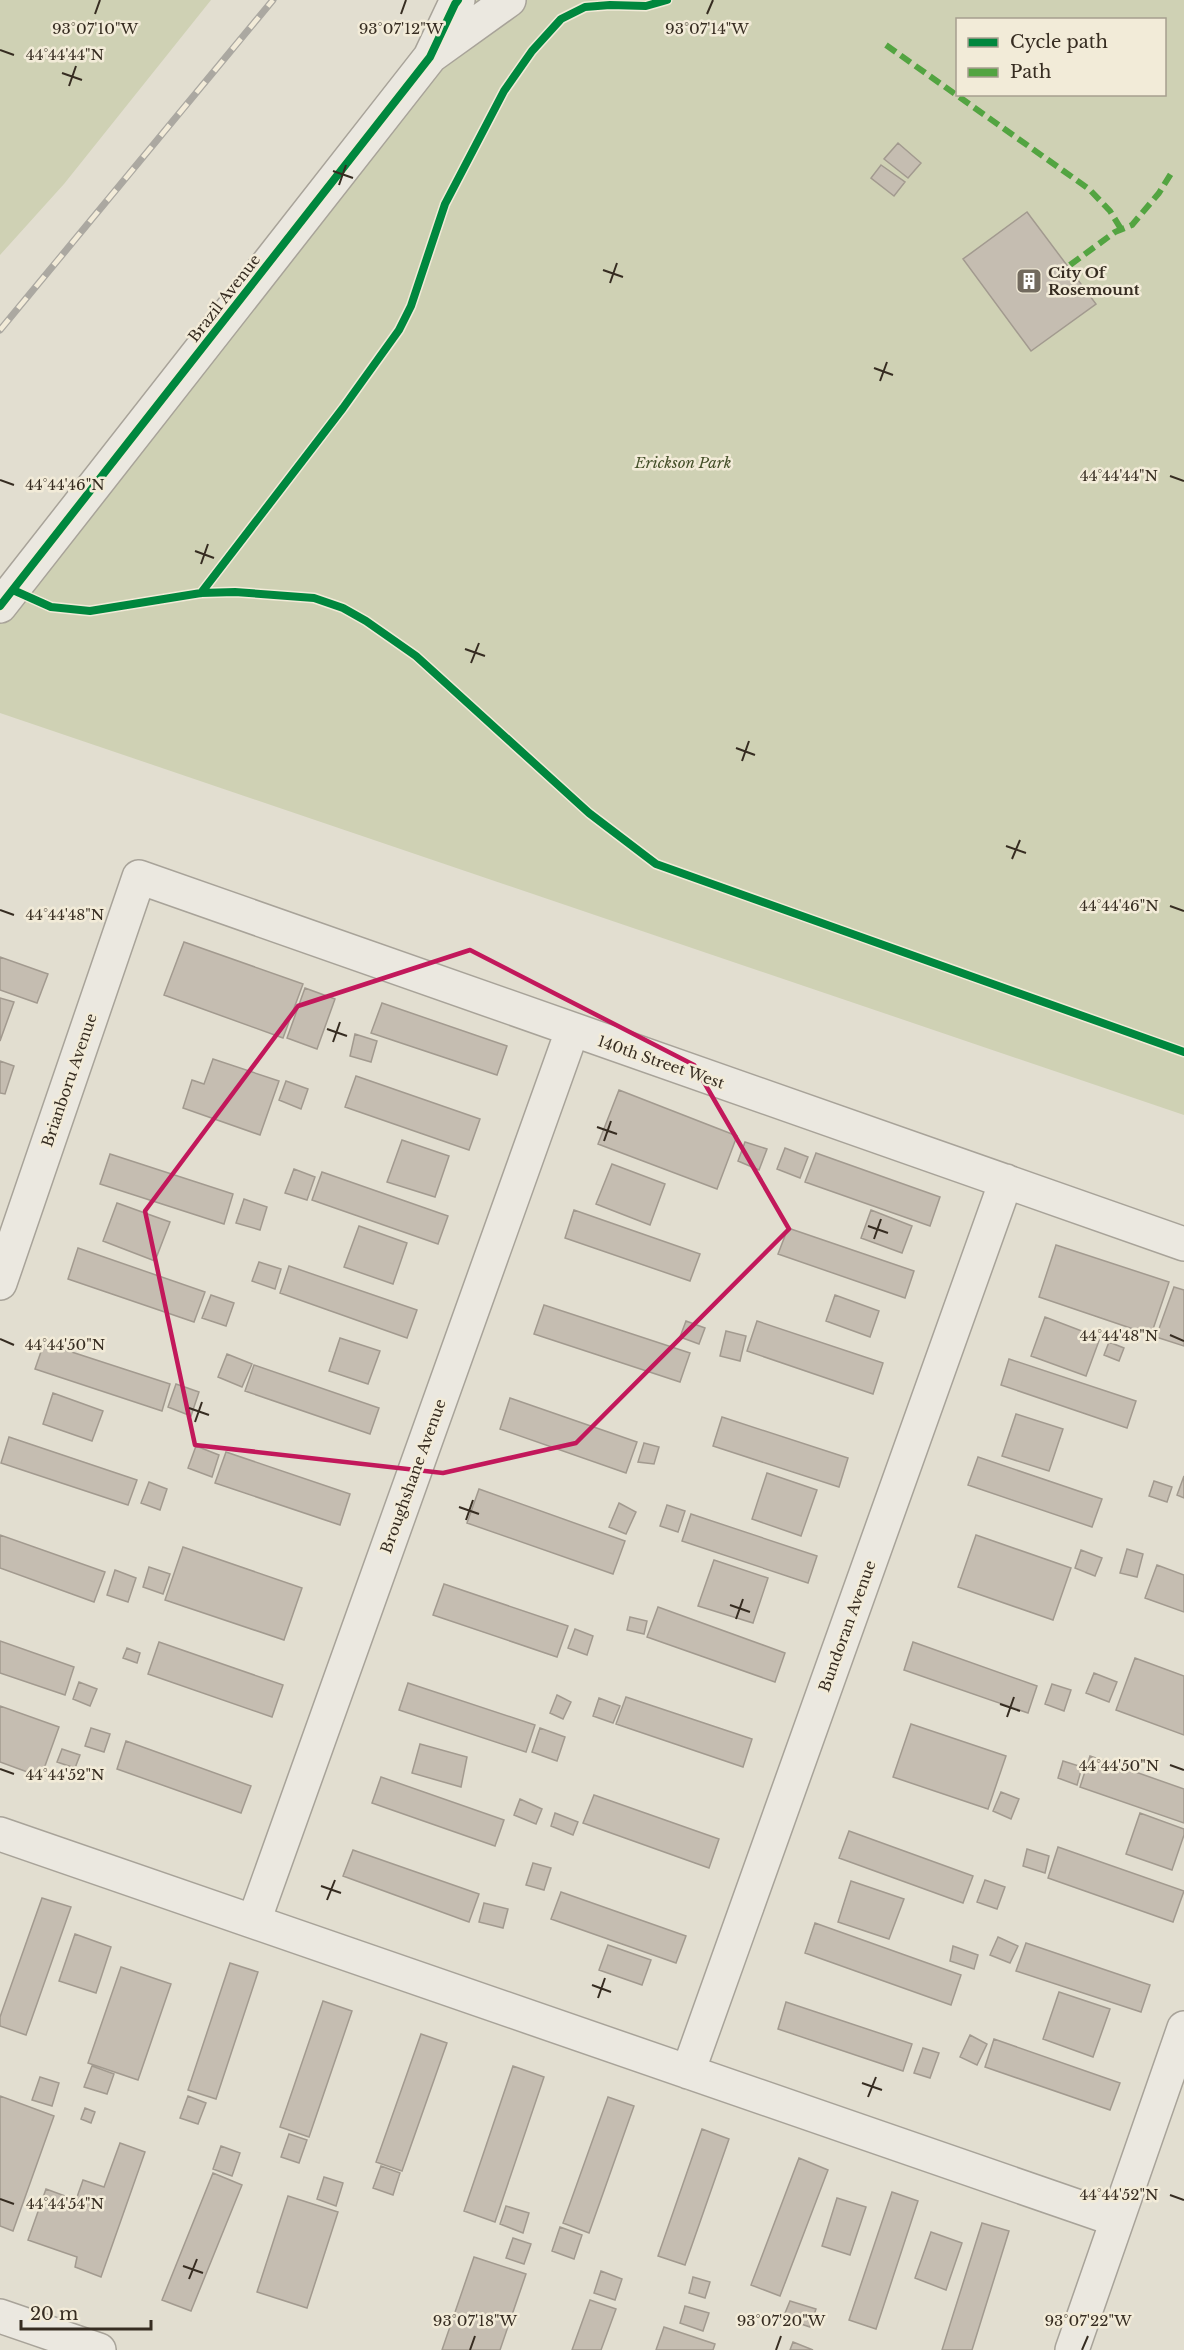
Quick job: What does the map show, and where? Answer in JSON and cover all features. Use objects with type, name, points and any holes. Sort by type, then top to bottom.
[{"type":"street","name":"Brazil Avenue","points":[[0,606],[429,57],[458,0]]},
{"type":"street","name":"Brazil Avenue","points":[[429,57],[509,0]]},
{"type":"street","name":"140th Street West","points":[[139,877],[572,1031],[1184,1244]]},
{"type":"street","name":"Brianboru Avenue","points":[[0,1283],[139,877]]},
{"type":"street","name":"Broughshane Avenue","points":[[254,1921],[572,1031]]},
{"type":"street","name":"Bundoran Avenue","points":[[688,2072],[1006,1181]]},
{"type":"street","points":[[0,1834],[1117,2220]]},
{"type":"street","points":[[1072,2350],[1184,2028]]},
{"type":"street","points":[[0,2316],[99,2350]]},
{"type":"highlighted area","points":[[470,950],[694,1065],[789,1229],[576,1443],[443,1473],[195,1445],[145,1211],[298,1006]]},
{"type":"green space","points":[[0,0],[211,0],[64,184],[0,255]]},
{"type":"green space","name":"Erickson Park","points":[[466,0],[1184,0],[1184,1115],[0,713],[0,585]]},
{"type":"building","points":[[898,143],[921,163],[908,178],[884,159]]},
{"type":"building","points":[[881,165],[905,182],[894,196],[871,178]]},
{"type":"building","name":"City Of Rosemount","points":[[1027,212],[1096,304],[1031,351],[963,259]]},
{"type":"building","points":[[184,942],[303,984],[283,1038],[164,995]]},
{"type":"building","points":[[0,957],[48,974],[37,1003],[0,990]]},
{"type":"building","points":[[305,988],[335,999],[317,1049],[287,1038]]},
{"type":"building","points":[[0,998],[14,1002],[0,1041]]},
{"type":"building","points":[[382,1003],[507,1046],[497,1075],[371,1033]]},
{"type":"building","points":[[355,1034],[377,1041],[371,1062],[350,1056]]},
{"type":"building","points":[[213,1059],[279,1081],[260,1135],[183,1108],[192,1080],[204,1084]]},
{"type":"building","points":[[0,1061],[14,1066],[5,1094],[0,1093]]},
{"type":"building","points":[[356,1076],[480,1119],[469,1150],[345,1107]]},
{"type":"building","points":[[286,1081],[308,1089],[301,1109],[279,1100]]},
{"type":"building","points":[[619,1090],[737,1136],[717,1189],[598,1144]]},
{"type":"building","points":[[402,1140],[449,1156],[435,1197],[387,1182]]},
{"type":"building","points":[[745,1142],[767,1149],[759,1170],[738,1161]]},
{"type":"building","points":[[785,1148],[808,1157],[800,1178],[777,1169]]},
{"type":"building","points":[[816,1153],[940,1197],[930,1226],[805,1182]]},
{"type":"building","points":[[110,1154],[233,1194],[224,1224],[100,1184]]},
{"type":"building","points":[[612,1164],[665,1184],[650,1225],[596,1204]]},
{"type":"building","points":[[294,1169],[315,1177],[307,1200],[285,1193]]},
{"type":"building","points":[[322,1172],[448,1216],[438,1244],[312,1200]]},
{"type":"building","points":[[244,1199],[267,1207],[260,1230],[236,1223]]},
{"type":"building","points":[[117,1203],[170,1222],[155,1261],[103,1241]]},
{"type":"building","points":[[574,1210],[700,1254],[690,1281],[565,1238]]},
{"type":"building","points":[[871,1210],[912,1226],[902,1253],[861,1238]]},
{"type":"building","points":[[359,1226],[407,1243],[393,1284],[344,1267]]},
{"type":"building","points":[[788,1228],[914,1271],[905,1298],[778,1254]]},
{"type":"building","points":[[1056,1245],[1169,1282],[1151,1335],[1039,1297]]},
{"type":"building","points":[[78,1248],[205,1292],[194,1322],[68,1279]]},
{"type":"building","points":[[259,1262],[281,1269],[275,1289],[252,1281]]},
{"type":"building","points":[[289,1266],[417,1310],[407,1338],[280,1293]]},
{"type":"building","points":[[1174,1287],[1184,1290],[1184,1346],[1156,1337]]},
{"type":"building","points":[[211,1295],[234,1303],[226,1326],[202,1318]]},
{"type":"building","points":[[835,1295],[879,1311],[870,1337],[826,1321]]},
{"type":"building","points":[[544,1305],[690,1353],[680,1382],[534,1334]]},
{"type":"building","points":[[1045,1317],[1100,1338],[1086,1376],[1031,1356]]},
{"type":"building","points":[[686,1321],[705,1328],[699,1344],[680,1337]]},
{"type":"building","points":[[757,1321],[883,1363],[873,1394],[747,1351]]},
{"type":"building","points":[[726,1331],[746,1336],[740,1361],[720,1356]]},
{"type":"building","points":[[340,1338],[380,1351],[368,1384],[329,1371]]},
{"type":"building","points":[[1109,1342],[1124,1348],[1119,1361],[1104,1355]]},
{"type":"building","points":[[44,1343],[170,1384],[162,1411],[35,1369]]},
{"type":"building","points":[[227,1354],[252,1364],[242,1387],[218,1377]]},
{"type":"building","points":[[1009,1359],[1136,1401],[1127,1428],[1001,1385]]},
{"type":"building","points":[[254,1365],[379,1408],[370,1434],[245,1391]]},
{"type":"building","points":[[176,1384],[199,1392],[191,1416],[168,1407]]},
{"type":"building","points":[[53,1393],[103,1411],[92,1441],[43,1424]]},
{"type":"building","points":[[510,1398],[637,1442],[626,1473],[500,1429]]},
{"type":"building","points":[[1016,1414],[1063,1429],[1049,1471],[1002,1456]]},
{"type":"building","points":[[722,1417],[848,1458],[839,1487],[713,1446]]},
{"type":"building","points":[[9,1437],[137,1480],[128,1505],[1,1463]]},
{"type":"building","points":[[644,1443],[659,1447],[654,1464],[638,1462]]},
{"type":"building","points":[[196,1446],[219,1455],[212,1477],[188,1468]]},
{"type":"building","points":[[226,1452],[350,1494],[340,1525],[215,1483]]},
{"type":"building","points":[[978,1457],[1102,1499],[1092,1527],[968,1485]]},
{"type":"building","points":[[767,1473],[817,1490],[801,1536],[752,1519]]},
{"type":"building","points":[[1184,1476],[1184,1498],[1177,1495]]},
{"type":"building","points":[[1154,1481],[1172,1487],[1167,1502],[1149,1496]]},
{"type":"building","points":[[149,1482],[167,1489],[160,1510],[141,1503]]},
{"type":"building","points":[[479,1489],[625,1541],[613,1574],[467,1523]]},
{"type":"building","points":[[619,1503],[636,1512],[626,1534],[609,1527]]},
{"type":"building","points":[[667,1505],[685,1511],[678,1532],[660,1526]]},
{"type":"building","points":[[691,1514],[817,1556],[808,1583],[682,1541]]},
{"type":"building","points":[[0,1535],[105,1572],[94,1602],[0,1568]]},
{"type":"building","points":[[976,1535],[1071,1568],[1053,1620],[958,1587]]},
{"type":"building","points":[[183,1547],[302,1588],[284,1640],[165,1600]]},
{"type":"building","points":[[1127,1549],[1143,1554],[1137,1577],[1120,1573]]},
{"type":"building","points":[[1081,1550],[1102,1558],[1095,1576],[1075,1568]]},
{"type":"building","points":[[714,1560],[768,1578],[753,1623],[698,1606]]},
{"type":"building","points":[[1157,1565],[1184,1575],[1184,1612],[1145,1598]]},
{"type":"building","points":[[149,1567],[170,1574],[163,1594],[143,1587]]},
{"type":"building","points":[[115,1570],[136,1578],[128,1602],[107,1595]]},
{"type":"building","points":[[444,1584],[568,1626],[557,1657],[433,1615]]},
{"type":"building","points":[[658,1607],[785,1653],[775,1682],[647,1637]]},
{"type":"building","points":[[630,1617],[647,1621],[644,1634],[627,1630]]},
{"type":"building","points":[[575,1629],[593,1636],[587,1655],[568,1648]]},
{"type":"building","points":[[0,1641],[74,1667],[65,1695],[0,1673]]},
{"type":"building","points":[[159,1642],[283,1685],[272,1717],[148,1674]]},
{"type":"building","points":[[913,1642],[1037,1686],[1028,1713],[904,1670]]},
{"type":"building","points":[[127,1648],[140,1653],[137,1663],[123,1658]]},
{"type":"building","points":[[1135,1658],[1184,1676],[1184,1735],[1116,1710]]},
{"type":"building","points":[[1094,1673],[1117,1682],[1109,1702],[1086,1693]]},
{"type":"building","points":[[79,1682],[97,1689],[90,1706],[73,1699]]},
{"type":"building","points":[[408,1683],[535,1725],[526,1752],[399,1710]]},
{"type":"building","points":[[1052,1684],[1071,1690],[1064,1711],[1045,1704]]},
{"type":"building","points":[[557,1695],[571,1702],[563,1719],[550,1713]]},
{"type":"building","points":[[626,1697],[752,1739],[743,1767],[616,1724]]},
{"type":"building","points":[[599,1698],[620,1706],[613,1723],[593,1716]]},
{"type":"building","points":[[0,1706],[59,1727],[41,1777],[0,1762]]},
{"type":"building","points":[[911,1724],[1006,1756],[988,1809],[893,1777]]},
{"type":"building","points":[[91,1728],[110,1734],[104,1752],[85,1746]]},
{"type":"building","points":[[540,1728],[565,1737],[557,1761],[532,1752]]},
{"type":"building","points":[[126,1741],[251,1786],[241,1813],[117,1769]]},
{"type":"building","points":[[420,1744],[467,1757],[461,1787],[412,1773]]},
{"type":"building","points":[[62,1749],[80,1755],[75,1768],[57,1762]]},
{"type":"building","points":[[1090,1756],[1184,1789],[1184,1823],[1080,1787]]},
{"type":"building","points":[[1063,1761],[1082,1767],[1077,1785],[1058,1778]]},
{"type":"building","points":[[381,1777],[504,1820],[495,1846],[372,1803]]},
{"type":"building","points":[[1001,1792],[1019,1799],[1011,1819],[993,1811]]},
{"type":"building","points":[[594,1795],[719,1839],[709,1868],[583,1823]]},
{"type":"building","points":[[520,1799],[542,1809],[536,1824],[514,1815]]},
{"type":"building","points":[[555,1813],[578,1822],[573,1835],[551,1826]]},
{"type":"building","points":[[1140,1813],[1184,1829],[1172,1870],[1126,1854]]},
{"type":"building","points":[[849,1831],[973,1876],[963,1903],[839,1858]]},
{"type":"building","points":[[1058,1847],[1184,1891],[1173,1922],[1048,1878]]},
{"type":"building","points":[[1027,1849],[1049,1856],[1045,1873],[1023,1866]]},
{"type":"building","points":[[353,1850],[479,1894],[469,1922],[343,1876]]},
{"type":"building","points":[[533,1863],[551,1868],[544,1890],[526,1885]]},
{"type":"building","points":[[985,1880],[1005,1887],[997,1909],[977,1902]]},
{"type":"building","points":[[851,1881],[904,1899],[889,1939],[838,1922]]},
{"type":"building","points":[[561,1892],[686,1936],[676,1963],[551,1919]]},
{"type":"building","points":[[42,1898],[71,1907],[26,2035],[0,2026],[0,2017]]},
{"type":"building","points":[[484,1903],[508,1909],[503,1928],[479,1922]]},
{"type":"building","points":[[815,1923],[961,1975],[951,2005],[805,1953]]},
{"type":"building","points":[[75,1934],[111,1947],[96,1993],[59,1981]]},
{"type":"building","points":[[998,1937],[1018,1946],[1010,1963],[990,1955]]},
{"type":"building","points":[[1026,1943],[1150,1985],[1141,2012],[1016,1971]]},
{"type":"building","points":[[608,1945],[651,1960],[642,1985],[599,1970]]},
{"type":"building","points":[[953,1946],[978,1955],[974,1969],[950,1961]]},
{"type":"building","points":[[230,1963],[258,1972],[216,2099],[188,2090]]},
{"type":"building","points":[[121,1967],[171,1984],[138,2080],[88,2063]]},
{"type":"building","points":[[1059,1992],[1110,2009],[1093,2057],[1043,2039]]},
{"type":"building","points":[[323,2001],[352,2011],[309,2137],[280,2127]]},
{"type":"building","points":[[786,2002],[912,2044],[903,2071],[778,2029]]},
{"type":"building","points":[[421,2034],[447,2043],[402,2171],[376,2162]]},
{"type":"building","points":[[970,2035],[987,2044],[977,2065],[960,2057]]},
{"type":"building","points":[[994,2039],[1120,2083],[1110,2110],[985,2067]]},
{"type":"building","points":[[923,2048],[939,2053],[930,2078],[914,2073]]},
{"type":"building","points":[[92,2066],[114,2074],[107,2094],[84,2087]]},
{"type":"building","points":[[513,2066],[544,2077],[495,2222],[464,2211]]},
{"type":"building","points":[[40,2077],[59,2083],[52,2106],[32,2100]]},
{"type":"building","points":[[0,2096],[54,2116],[13,2231],[0,2226]]},
{"type":"building","points":[[188,2096],[206,2103],[198,2124],[180,2118]]},
{"type":"building","points":[[608,2097],[634,2106],[589,2233],[563,2223]]},
{"type":"building","points":[[85,2108],[95,2112],[91,2123],[81,2119]]},
{"type":"building","points":[[702,2129],[729,2139],[685,2265],[658,2256]]},
{"type":"building","points":[[289,2134],[307,2140],[299,2163],[281,2157]]},
{"type":"building","points":[[120,2143],[145,2152],[101,2277],[75,2267],[77,2257],[28,2240],[46,2189],[76,2200],[83,2180],[104,2187]]},
{"type":"building","points":[[221,2146],[240,2153],[232,2176],[213,2169]]},
{"type":"building","points":[[799,2158],[828,2170],[780,2296],[751,2285]]},
{"type":"building","points":[[381,2166],[400,2173],[393,2195],[373,2188]]},
{"type":"building","points":[[213,2173],[242,2185],[191,2311],[162,2300]]},
{"type":"building","points":[[324,2177],[343,2183],[336,2206],[317,2199]]},
{"type":"building","points":[[892,2192],[918,2201],[876,2329],[849,2320]]},
{"type":"building","points":[[288,2196],[338,2212],[307,2308],[257,2292]]},
{"type":"building","points":[[837,2198],[866,2207],[850,2255],[822,2246]]},
{"type":"building","points":[[506,2206],[529,2213],[523,2233],[500,2224]]},
{"type":"building","points":[[982,2223],[1009,2231],[972,2350],[942,2350]]},
{"type":"building","points":[[560,2227],[582,2235],[574,2259],[552,2251]]},
{"type":"building","points":[[931,2232],[962,2243],[946,2290],[915,2278]]},
{"type":"building","points":[[513,2238],[531,2244],[524,2264],[506,2258]]},
{"type":"building","points":[[474,2257],[526,2274],[500,2350],[442,2350]]},
{"type":"building","points":[[601,2271],[622,2279],[615,2300],[594,2293]]},
{"type":"building","points":[[693,2277],[710,2282],[705,2298],[689,2293]]},
{"type":"building","points":[[590,2300],[616,2309],[601,2350],[572,2350]]},
{"type":"building","points":[[790,2301],[816,2309],[810,2327],[783,2318]]},
{"type":"building","points":[[685,2306],[709,2313],[703,2331],[680,2323]]},
{"type":"building","points":[[664,2327],[715,2344],[713,2350],[656,2350]]},
{"type":"building","points":[[793,2342],[813,2350],[790,2350]]},
{"type":"railway","points":[[0,330],[273,0]]},
{"type":"marked path","points":[[886,45],[956,95]]},
{"type":"marked path","points":[[958,96],[1089,189],[1110,211],[1121,229]]},
{"type":"marked path","points":[[1070,265],[1115,232],[1132,225],[1159,193],[1172,172]]},
{"type":"cycle path","points":[[0,606],[430,57],[458,0]]},
{"type":"cycle path","points":[[201,593],[343,408],[399,330],[411,306],[445,204],[504,91],[532,51],[561,19],[585,7],[646,6],[667,0]]},
{"type":"cycle path","points":[[13,590],[51,607],[90,611],[201,593],[235,592],[314,598],[343,608],[416,656],[589,813],[656,864],[1184,1052]]},
{"type":"place","name":"City Of Rosemount","points":[[1029,281]]}]
